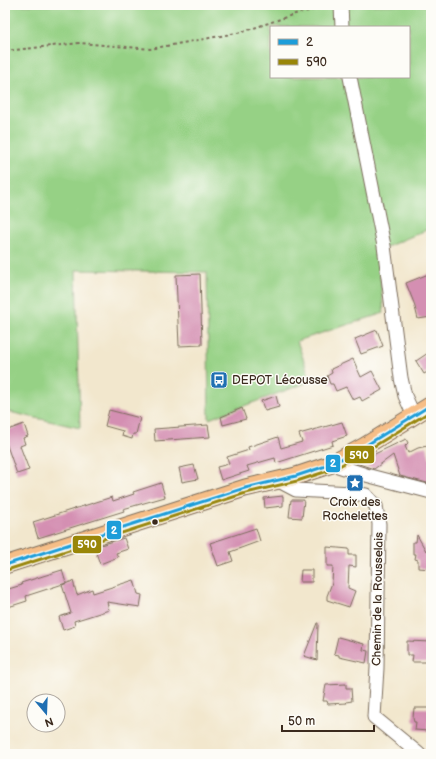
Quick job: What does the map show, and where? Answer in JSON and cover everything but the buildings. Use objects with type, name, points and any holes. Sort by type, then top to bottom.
[{"type":"main road","points":[[5,565],[245,488],[296,476],[332,464],[365,446],[431,405]]},
{"type":"street","points":[[336,6],[342,26]]},
{"type":"street","points":[[350,78],[384,246],[401,378],[405,396],[414,416]]},
{"type":"street","points":[[332,464],[359,473],[431,492]]},
{"type":"street","name":"Chemin de la Rousselais","points":[[277,480],[296,490],[366,495],[376,506],[379,524],[377,668],[374,717],[419,754]]},
{"type":"path","points":[[5,50],[80,43],[150,48],[242,32],[298,13],[336,6]]},
{"type":"green space","points":[[5,5],[431,5],[431,228],[377,251],[384,313],[297,341],[311,381],[209,419],[207,272],[76,270],[80,428],[5,411]]},
{"type":"transit line","name":"2","points":[[5,565],[245,488],[296,476],[332,464],[365,446],[431,405]]},
{"type":"transit line","name":"590","points":[[7,570],[246,493],[297,481],[334,469],[431,411]]},
{"type":"place","name":"DEPOT Lécousse","points":[[219,380]]},
{"type":"place","name":"Croix des Rochelettes","points":[[355,483]]}]
